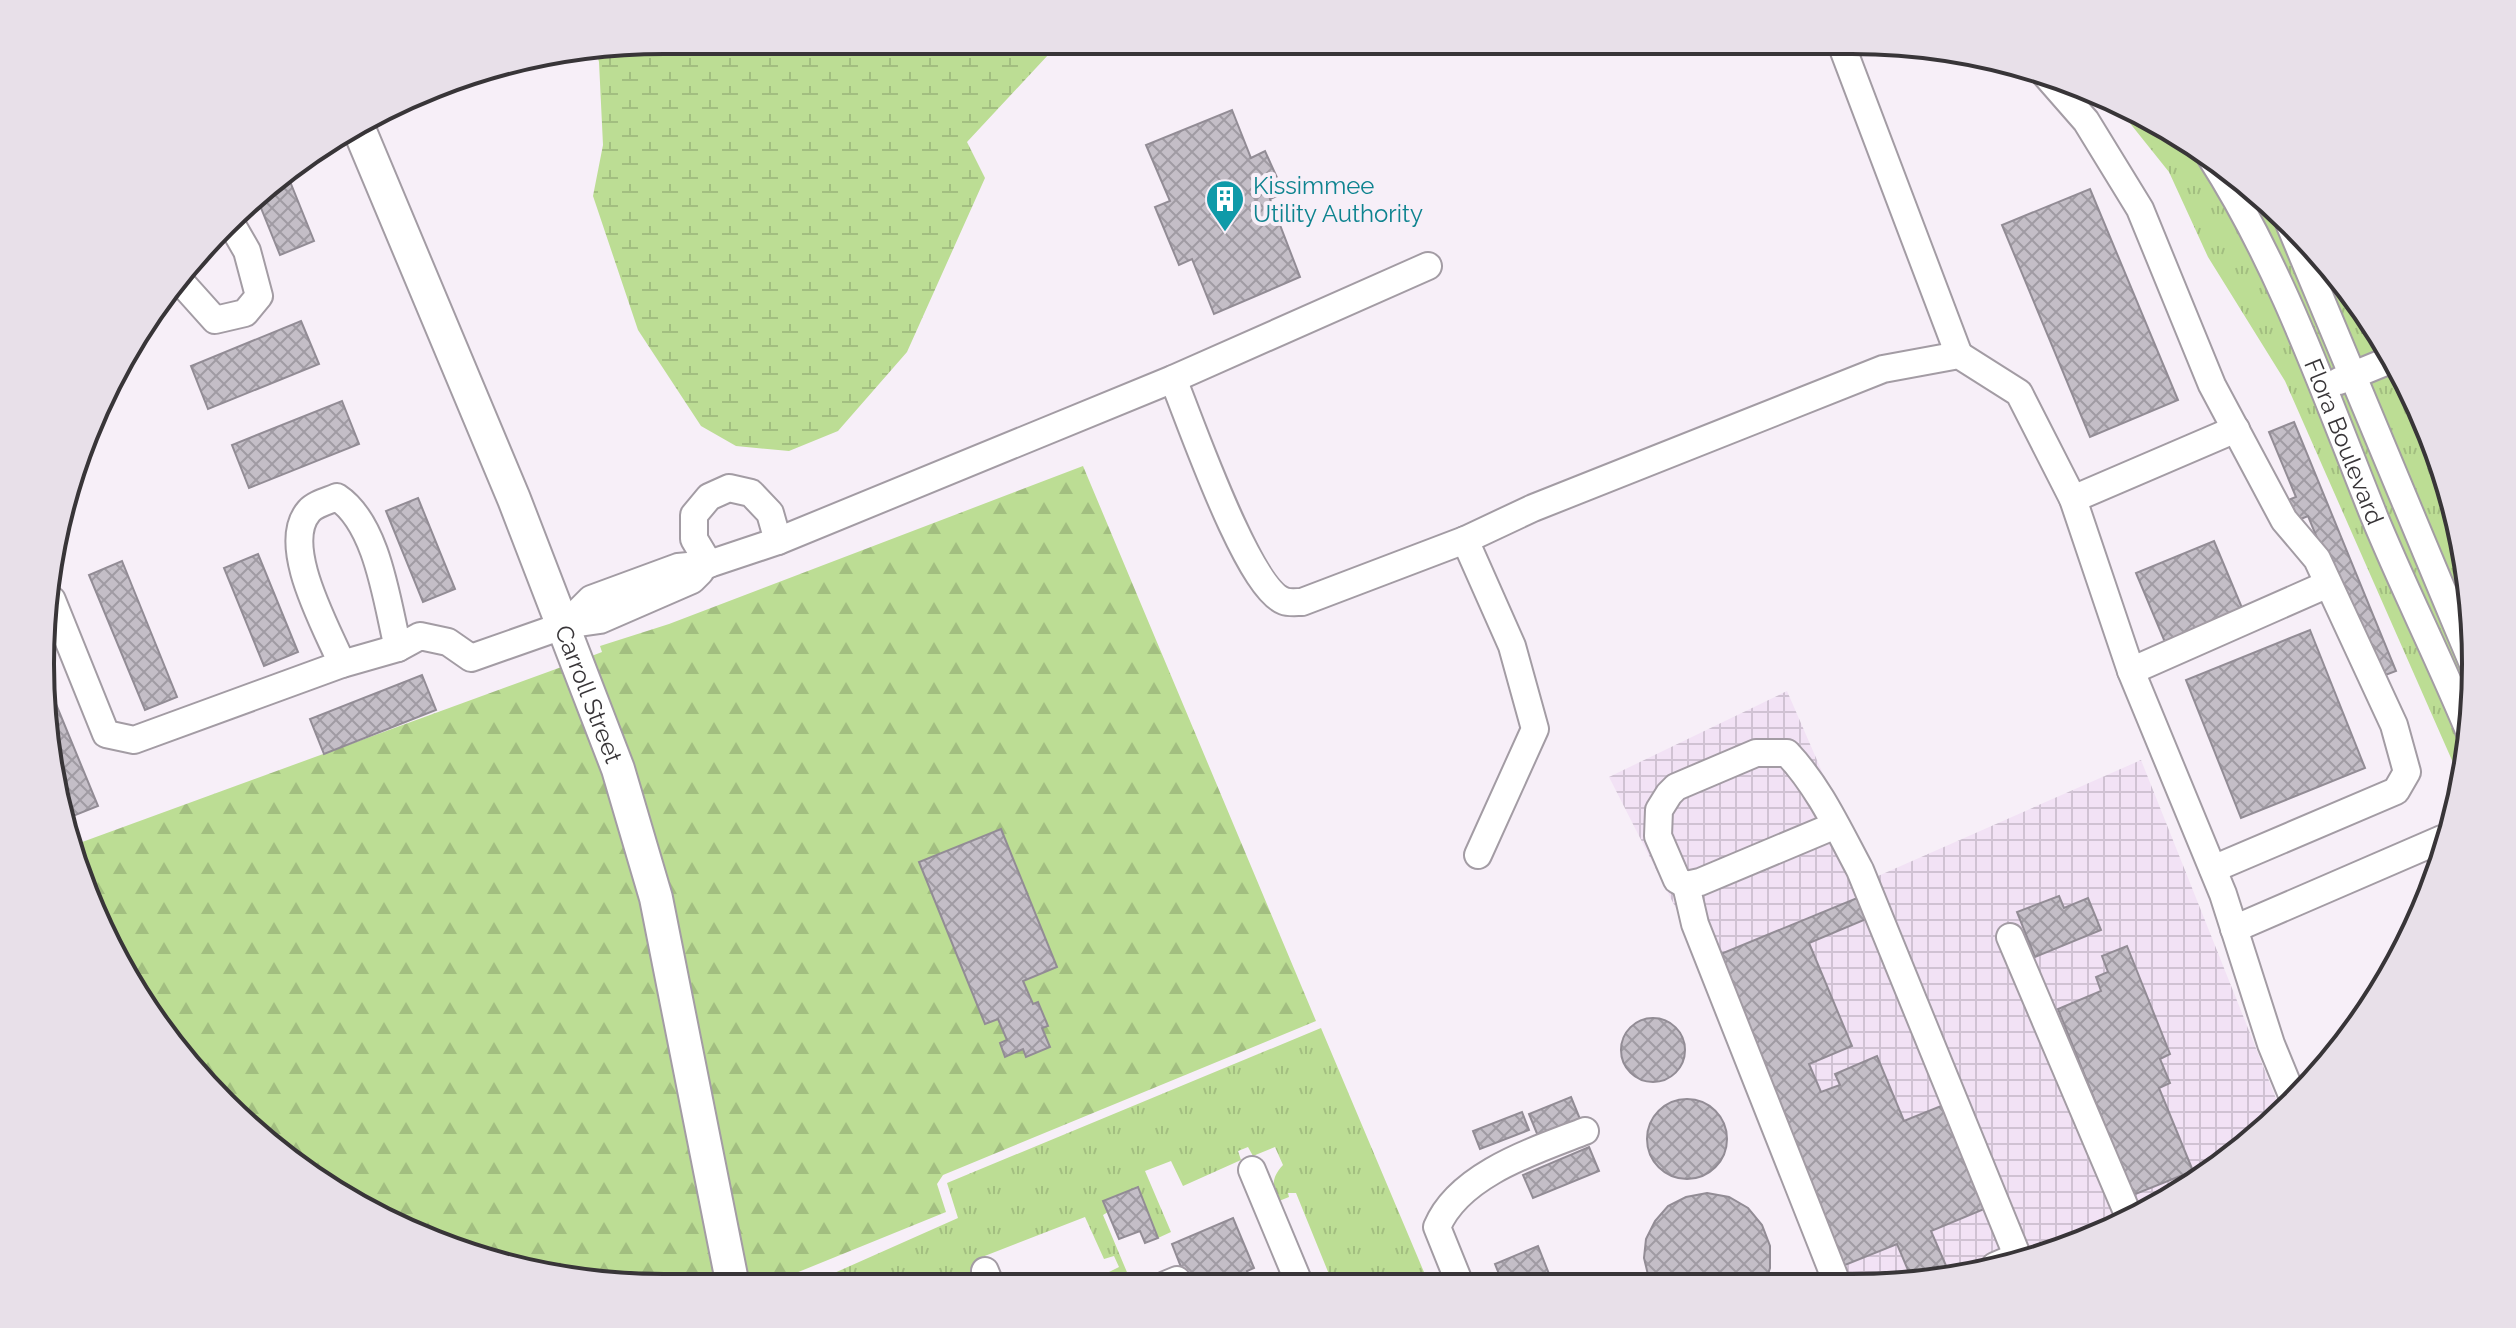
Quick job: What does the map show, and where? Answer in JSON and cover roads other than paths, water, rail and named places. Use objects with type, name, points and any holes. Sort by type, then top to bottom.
[{"type":"main road","name":"Carroll Street","points":[[361,135],[565,625],[618,769],[656,898],[731,1274]]},
{"type":"street","points":[[1845,54],[1959,355],[2019,393],[2073,499],[2131,671],[2213,869],[2271,1044],[2289,1088]]},
{"type":"street","points":[[2059,90],[2086,121],[2140,209],[2212,385],[2284,520],[2317,559],[2394,725],[2407,772],[2396,791],[2213,869]]},
{"type":"street","name":"Flora Boulevard","points":[[2228,184],[2241,204],[2322,388],[2394,564],[2460,711]]},
{"type":"street","points":[[185,287],[215,320],[245,313],[259,296],[247,251],[235,231]]},
{"type":"street","name":"Flora Boulevard","points":[[2301,252],[2353,375],[2460,609]]},
{"type":"street","points":[[56,611],[106,734],[134,740],[342,664],[398,648],[420,636],[448,642],[471,658],[565,625],[600,620],[692,580],[709,564],[778,541],[1173,379],[1428,266]]},
{"type":"street","points":[[1173,379],[1243,549],[1258,576],[1282,600],[1302,602],[1465,540],[1533,508],[1883,369],[1959,355]]},
{"type":"street","points":[[2322,388],[2382,363]]},
{"type":"street","points":[[2073,499],[2236,429]]},
{"type":"street","points":[[709,564],[694,539],[694,515],[709,497],[729,488],[751,493],[770,513],[778,541]]},
{"type":"street","points":[[342,664],[303,571],[300,526],[310,508],[337,497],[350,506],[374,550],[398,648]]},
{"type":"street","points":[[1465,540],[1512,646],[1535,729],[1478,855]]},
{"type":"street","points":[[2131,671],[2328,584]]},
{"type":"street","points":[[1836,825],[1700,882],[1686,885],[1677,880],[1658,836],[1659,810],[1676,787],[1756,753],[1787,753],[1811,781],[1836,825],[1860,870],[2008,1253]]},
{"type":"street","points":[[2234,929],[2435,842]]},
{"type":"street","points":[[1686,885],[1695,924],[1833,1274]]},
{"type":"street","points":[[2010,937],[2126,1209]]},
{"type":"street","points":[[1456,1274],[1437,1227],[1451,1205],[1500,1166],[1585,1131]]},
{"type":"street","points":[[1252,1170],[1295,1274]]},
{"type":"place","name":"Kissimmee Utility Authority","points":[[1225,233]]}]
